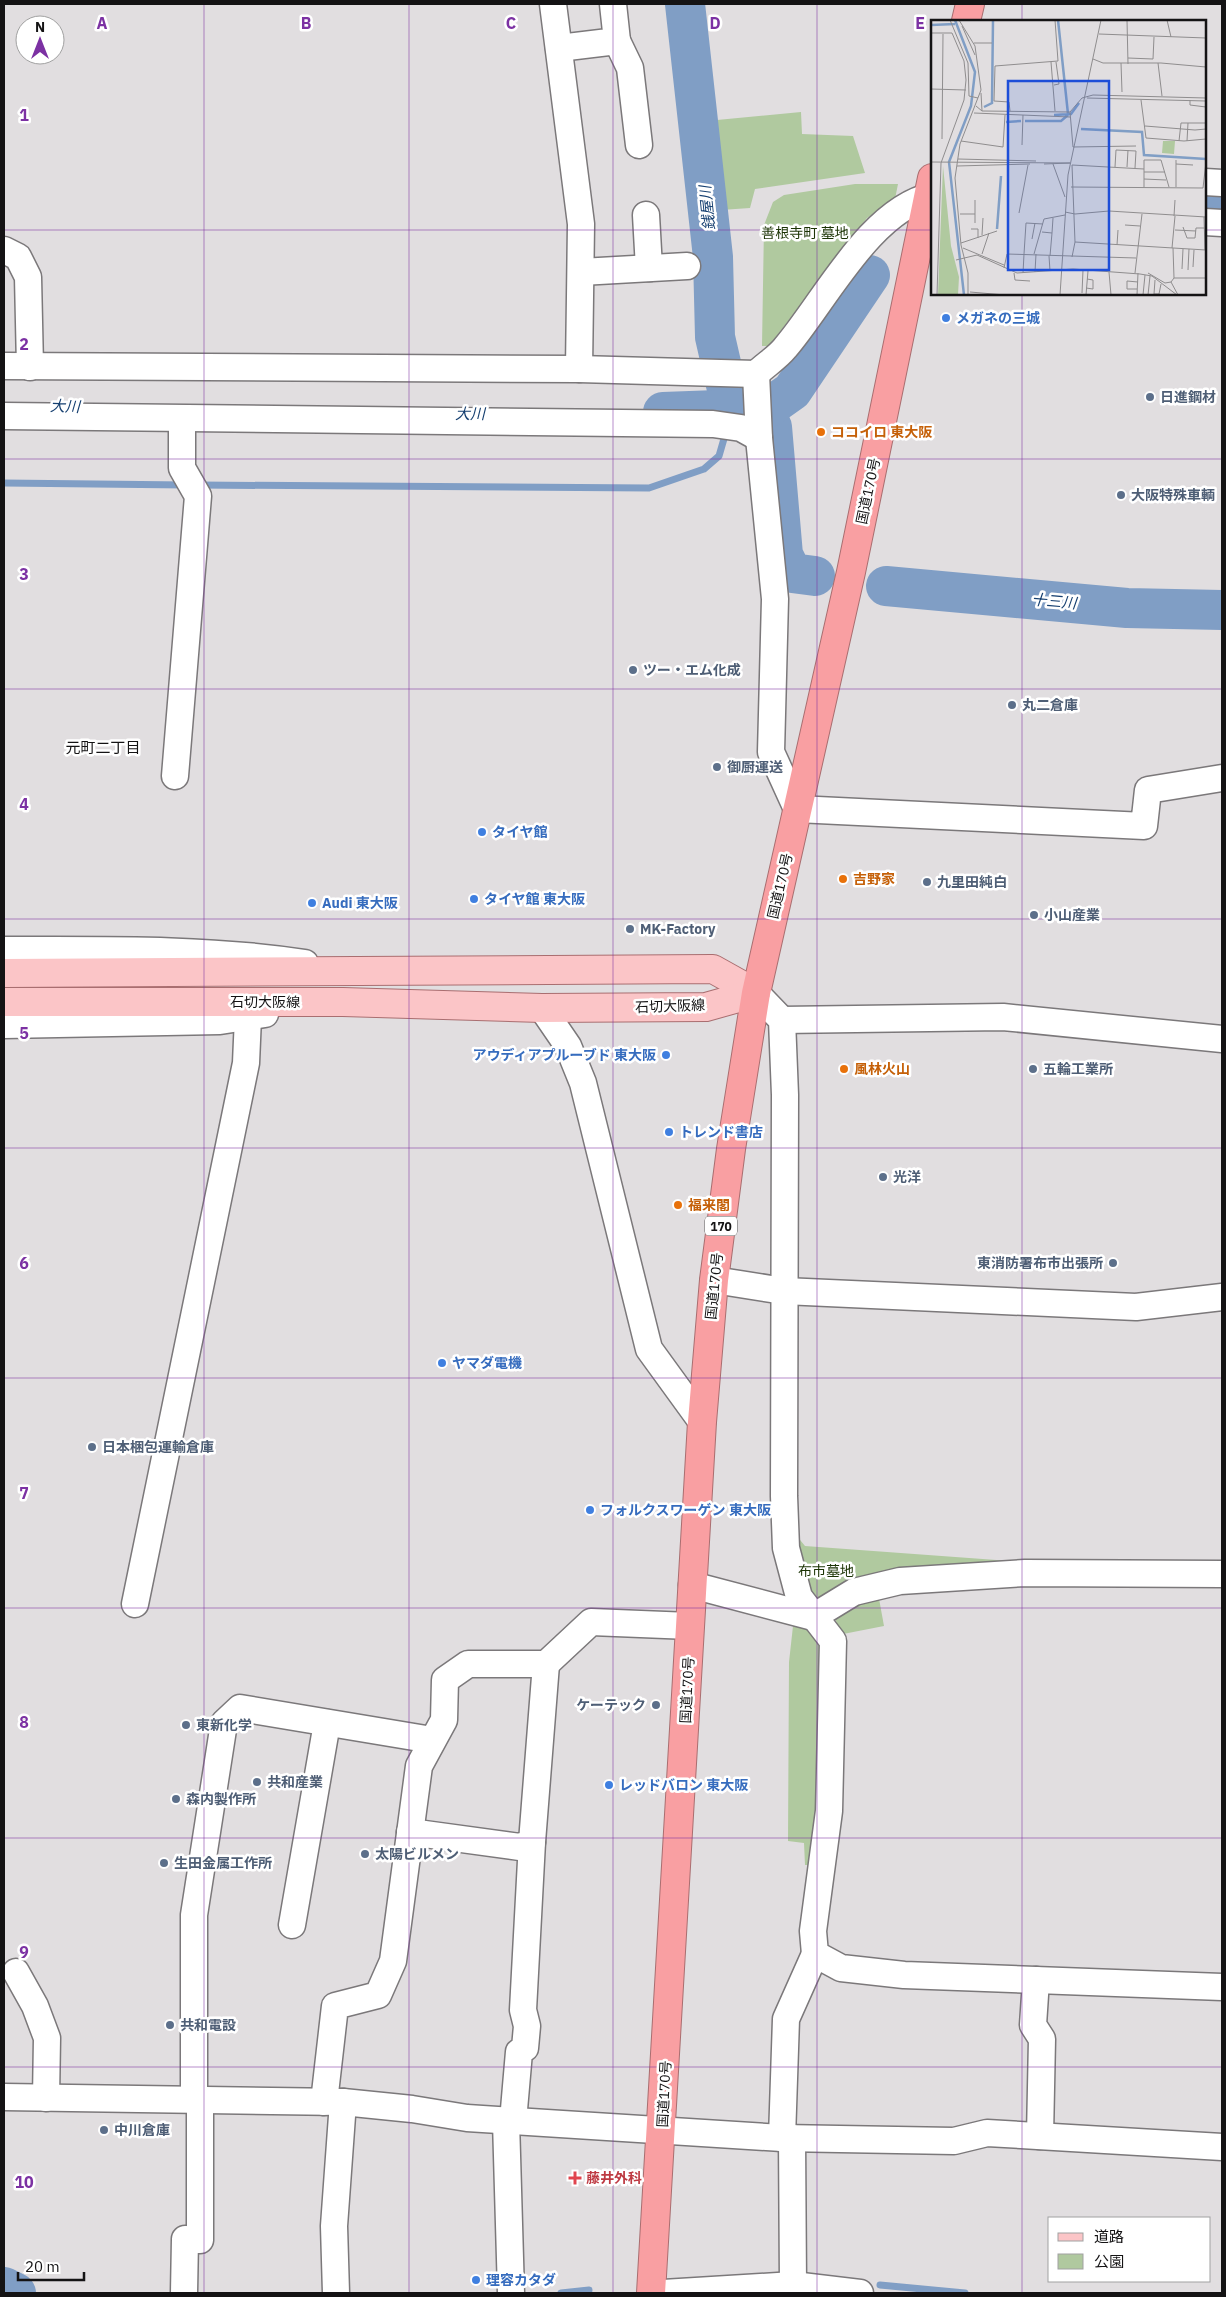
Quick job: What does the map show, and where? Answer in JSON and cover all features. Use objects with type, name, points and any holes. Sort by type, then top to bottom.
[{"type":"highway","points":[[966,20],[970,4]]},
{"type":"highway","name":"国道170号","points":[[652,2293],[702,1422],[714,1280],[731,1149],[756,993],[851,572],[931,192]]},
{"type":"main road","points":[[4,972],[714,969],[756,993]]},
{"type":"main road","name":"石切大阪線","points":[[4,1002],[343,1002],[542,1008],[706,1007],[756,993]]},
{"type":"street","points":[[553,4],[581,224],[579,369]]},
{"type":"street","points":[[613,4],[617,41],[630,68],[640,145]]},
{"type":"street","points":[[559,48],[617,41]]},
{"type":"street","points":[[1206,182],[1222,183]]},
{"type":"street","points":[[4,366],[579,369],[714,372],[753,376],[784,350],[868,238],[897,212],[931,192]]},
{"type":"street","points":[[646,215],[649,268]]},
{"type":"street","points":[[1206,222],[1222,223]]},
{"type":"street","points":[[4,250],[18,257],[28,276],[30,366]]},
{"type":"street","points":[[581,272],[688,266]]},
{"type":"street","points":[[753,376],[775,599],[771,752],[797,809],[1144,826],[1148,790],[1222,778]]},
{"type":"street","points":[[4,416],[182,420],[725,425],[759,432]]},
{"type":"street","points":[[175,776],[192,485],[182,468],[182,420]]},
{"type":"street","points":[[4,950],[138,950],[260,956],[345,970]]},
{"type":"street","points":[[756,993],[782,1020],[785,1095],[784,1496],[786,1548],[799,1597],[833,1641],[829,1811],[814,1931],[815,1954],[786,2019],[787,2138],[793,2285]]},
{"type":"street","points":[[4,1025],[145,1024],[220,1021],[343,1002]]},
{"type":"street","points":[[542,1008],[568,1046],[583,1083],[649,1349],[702,1422]]},
{"type":"street","points":[[136,1604],[246,1063],[248,1017]]},
{"type":"street","points":[[782,1020],[1003,1017],[1222,1039]]},
{"type":"street","points":[[714,1280],[784,1292],[1136,1307],[1222,1297]]},
{"type":"street","points":[[692,1585],[813,1617],[854,1592],[900,1581],[1025,1573],[1222,1574]]},
{"type":"street","points":[[511,2293],[510,2121],[519,2052],[525,2048],[527,2026],[523,2010],[532,1842],[546,1664],[590,1622],[690,1626]]},
{"type":"street","points":[[336,2293],[333,2102],[334,2006],[378,1995],[393,1961],[419,1766],[444,1720],[445,1680],[468,1664],[546,1664]]},
{"type":"street","points":[[184,2293],[185,2239],[200,2240],[194,1916],[224,1723],[240,1708],[432,1740]]},
{"type":"street","points":[[292,1926],[327,1723]]},
{"type":"street","points":[[410,1832],[520,1847],[532,1842]]},
{"type":"street","points":[[815,1954],[841,1968],[904,1975],[1222,1987]]},
{"type":"street","points":[[16,1972],[35,2006],[47,2038],[46,2098]]},
{"type":"street","points":[[1036,1980],[1033,2025],[1042,2039],[1040,2136]]},
{"type":"street","points":[[4,2097],[333,2102],[412,2109],[467,2118],[787,2138],[954,2141],[987,2133],[1222,2147]]},
{"type":"street","points":[[663,2293],[793,2285],[860,2293]]},
{"type":"green space","points":[[801,112],[802,134],[853,136],[865,173],[755,189],[750,208],[721,210],[717,120]]},
{"type":"green space","name":"善根寺町 墓地","points":[[855,184],[898,184],[895,199],[867,218],[769,346],[762,346],[764,225],[773,202],[784,195]]},
{"type":"green space","name":"布市墓地","points":[[796,1535],[805,1546],[1010,1561],[812,1605]]},
{"type":"green space","points":[[878,1593],[884,1626],[838,1635],[835,1613]]},
{"type":"green space","points":[[793,1626],[813,1630],[824,1641],[813,1865],[805,1865],[804,1843],[788,1841],[789,1662]]},
{"type":"waterway","name":"銭屋川","points":[[685,4],[713,257],[715,337],[732,411]]},
{"type":"waterway","name":"大川","points":[[1206,199],[1222,199]]},
{"type":"waterway","name":"大川","points":[[663,412],[768,408],[792,391],[870,275]]},
{"type":"waterway","name":"十三川","points":[[749,409],[772,427],[783,555],[792,573],[815,576]]},
{"type":"waterway","points":[[199,485],[649,488],[704,469],[719,456],[732,411]]},
{"type":"waterway","points":[[4,483],[186,485]]},
{"type":"waterway","name":"十三川","points":[[886,586],[1127,608],[1222,610]]},
{"type":"waterway","points":[[880,2285],[965,2293]]},
{"type":"waterway","points":[[4,2287],[16,2293]]},
{"type":"waterway","points":[[561,2293],[589,2290]]},
{"type":"place","name":"メガネの三城","points":[[946,318]]},
{"type":"place","name":"日進鋼材","points":[[1150,397]]},
{"type":"place","name":"ココイロ 東大阪","points":[[821,432]]},
{"type":"place","name":"大阪特殊車輌","points":[[1121,495]]},
{"type":"place","name":"ツー・エム化成","points":[[633,670]]},
{"type":"place","name":"丸二倉庫","points":[[1012,705]]},
{"type":"place","name":"御厨運送","points":[[717,767]]},
{"type":"place","name":"タイヤ館","points":[[482,832]]},
{"type":"place","name":"吉野家","points":[[843,879]]},
{"type":"place","name":"九里田純白","points":[[927,882]]},
{"type":"place","name":"タイヤ館 東大阪","points":[[474,899]]},
{"type":"place","name":"Audi 東大阪","points":[[312,903]]},
{"type":"place","name":"小山産業","points":[[1034,915]]},
{"type":"place","name":"MK-Factory","points":[[630,929]]},
{"type":"place","name":"アウディアプルーブド 東大阪","points":[[666,1055]]},
{"type":"place","name":"風林火山","points":[[844,1069]]},
{"type":"place","name":"五輪工業所","points":[[1033,1069]]},
{"type":"place","name":"トレンド書店","points":[[669,1132]]},
{"type":"place","name":"光洋","points":[[883,1177]]},
{"type":"place","name":"福来閣","points":[[678,1205]]},
{"type":"place","name":"東消防署布市出張所","points":[[1113,1263]]},
{"type":"place","name":"ヤマダ電機","points":[[442,1363]]},
{"type":"place","name":"日本梱包運輸倉庫","points":[[92,1447]]},
{"type":"place","name":"フォルクスワーゲン 東大阪","points":[[590,1510]]},
{"type":"place","name":"ケーテック","points":[[656,1705]]},
{"type":"place","name":"東新化学","points":[[186,1725]]},
{"type":"place","name":"共和産業","points":[[257,1782]]},
{"type":"place","name":"レッドバロン 東大阪","points":[[609,1785]]},
{"type":"place","name":"森内製作所","points":[[176,1799]]},
{"type":"place","name":"太陽ビルメン","points":[[365,1854]]},
{"type":"place","name":"生田金属工作所","points":[[164,1863]]},
{"type":"place","name":"共和電設","points":[[170,2025]]},
{"type":"place","name":"中川倉庫","points":[[104,2130]]},
{"type":"place","name":"藤井外科","points":[[575,2178]]},
{"type":"place","name":"理容カタダ","points":[[476,2280]]},
{"type":"district","name":"元町二丁目","points":[[103,747]]}]
